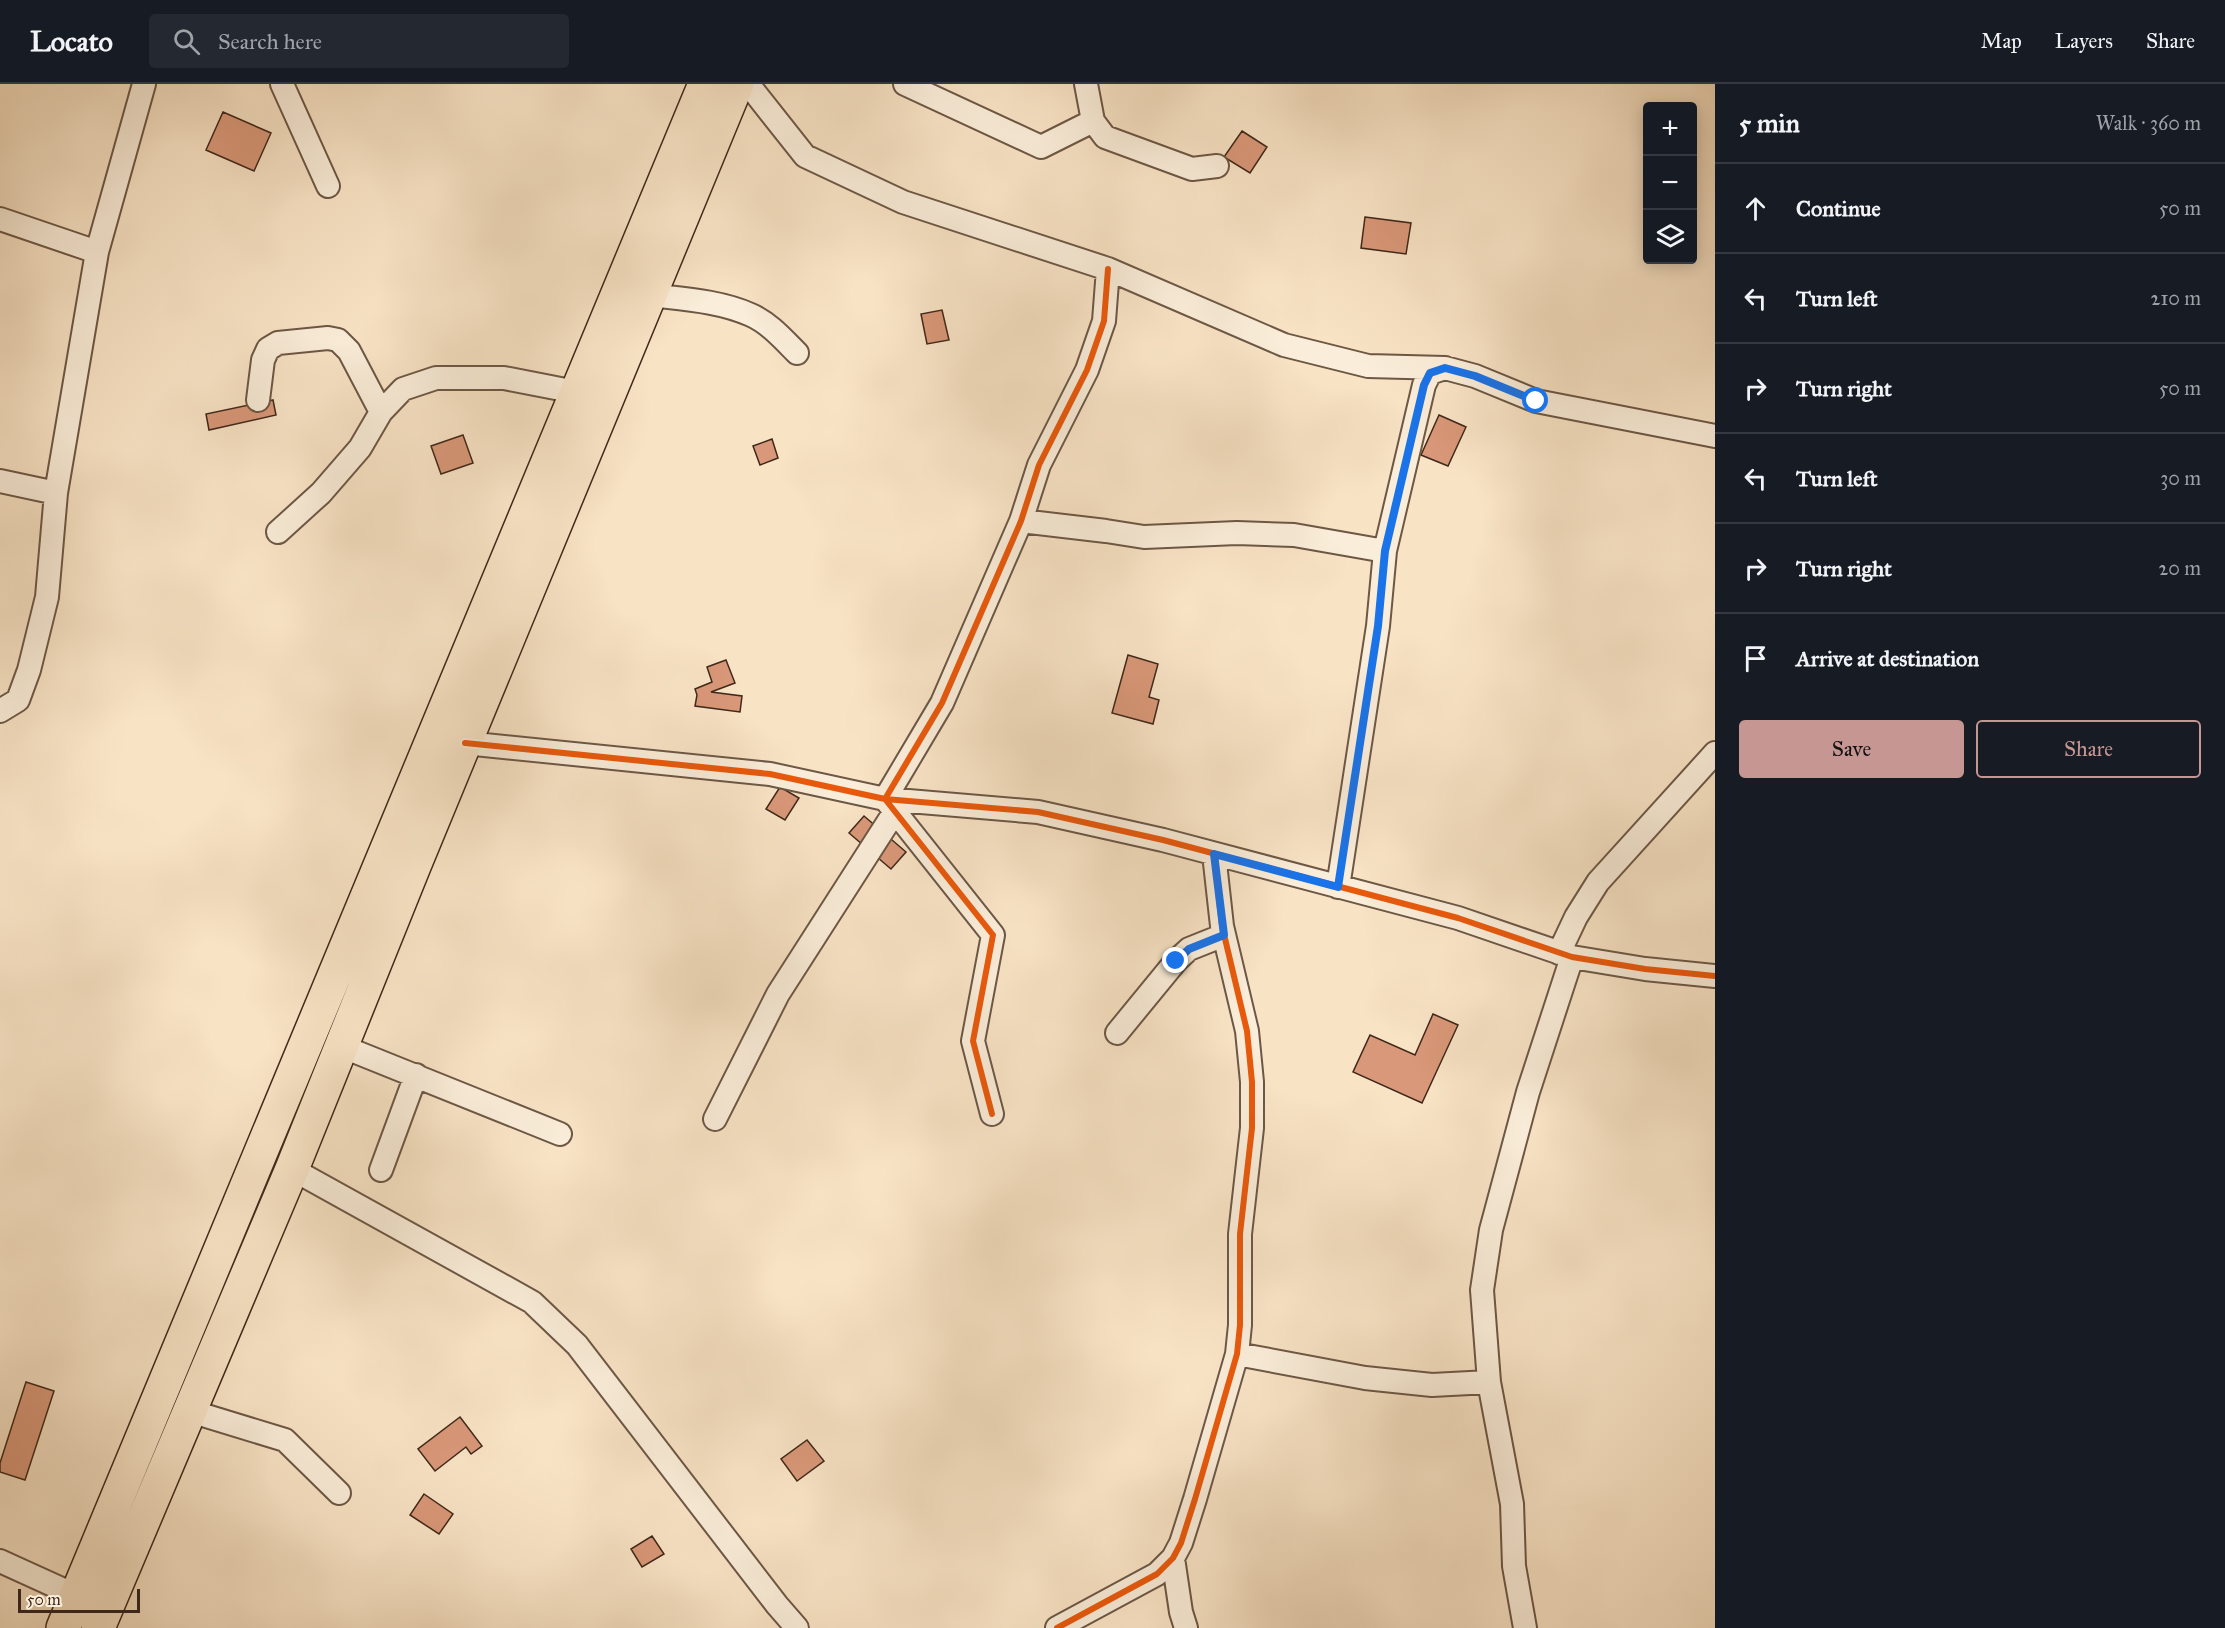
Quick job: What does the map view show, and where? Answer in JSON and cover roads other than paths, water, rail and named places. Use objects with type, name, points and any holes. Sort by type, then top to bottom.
[{"type":"highway","points":[[98,1628],[292,1169],[340,1046],[737,84]]},
{"type":"highway","points":[[63,1628],[701,88]]},
{"type":"street","points":[[0,711],[18,700],[32,659],[47,597],[56,493],[97,252],[144,84]]},
{"type":"street","points":[[282,84],[328,186]]},
{"type":"street","points":[[748,84],[805,156],[903,202],[1108,269],[1284,345],[1368,366],[1445,368],[1475,376],[1536,401],[1715,436]]},
{"type":"street","points":[[905,84],[1041,147],[1093,120]]},
{"type":"street","points":[[1086,84],[1093,120],[1105,137],[1192,169],[1217,166]]},
{"type":"street","points":[[0,219],[97,252]]},
{"type":"street","points":[[715,1119],[778,994],[894,804],[942,703],[1021,521],[1040,465],[1087,370],[1104,321],[1108,269]]},
{"type":"street","points":[[650,295],[707,302],[751,315],[777,332],[797,353]]},
{"type":"street","points":[[258,400],[263,360],[268,349],[279,343],[328,338],[338,340],[349,351],[381,412]]},
{"type":"street","points":[[1338,887],[1378,626],[1385,551],[1424,385],[1430,373],[1445,368]]},
{"type":"street","points":[[278,532],[321,493],[360,448],[381,412],[403,389],[436,378],[504,378],[576,392]]},
{"type":"street","points":[[0,480],[56,493]]},
{"type":"street","points":[[1021,521],[1144,537],[1237,532],[1294,536],[1385,551]]},
{"type":"street","points":[[465,743],[770,774],[894,804],[1038,813],[1163,840],[1458,918],[1565,955],[1645,969],[1715,976]]},
{"type":"street","points":[[1524,1628],[1514,1566],[1512,1504],[1489,1382],[1482,1290],[1491,1230],[1576,917],[1598,882],[1715,753]]},
{"type":"street","points":[[894,804],[993,935],[973,1041],[992,1114]]},
{"type":"street","points":[[1057,1628],[1157,1574],[1173,1558],[1181,1543],[1195,1499],[1237,1354],[1240,1325],[1240,1234],[1252,1128],[1252,1082],[1247,1031],[1224,935],[1214,854]]},
{"type":"street","points":[[1117,1033],[1176,961],[1189,949],[1224,935]]},
{"type":"street","points":[[340,1046],[560,1134]]},
{"type":"street","points":[[381,1170],[416,1075]]},
{"type":"street","points":[[292,1169],[532,1302],[546,1314],[577,1345],[797,1628]]},
{"type":"street","points":[[1237,1354],[1365,1378],[1432,1385],[1489,1382]]},
{"type":"street","points":[[190,1411],[285,1440],[339,1493]]},
{"type":"street","points":[[1173,1558],[1181,1611],[1186,1628]]},
{"type":"street","points":[[0,1561],[77,1596]]}]
